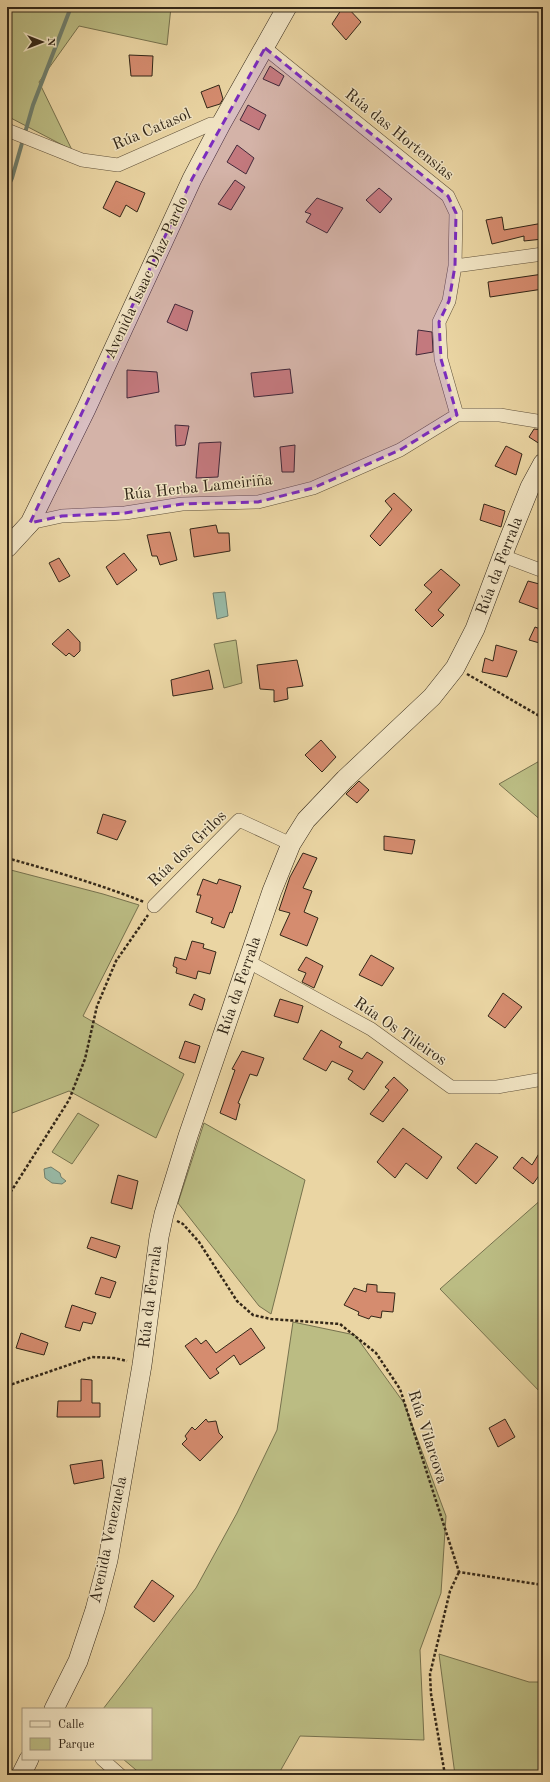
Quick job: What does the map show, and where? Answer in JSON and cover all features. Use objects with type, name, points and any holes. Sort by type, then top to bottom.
[{"type":"street","name":"Avenida Isaac Díaz Pardo","points":[[7,548],[30,523],[86,409],[192,179],[220,124],[265,48],[287,7]]},
{"type":"street","name":"Rúa das Hortensias","points":[[265,48],[448,196],[456,213],[455,266],[449,301],[439,322],[441,359],[457,415]]},
{"type":"street","name":"Rúa Catasol","points":[[7,130],[82,160],[118,165],[211,124],[220,124]]},
{"type":"street","points":[[455,266],[543,254]]},
{"type":"street","points":[[457,415],[500,415],[543,422]]},
{"type":"street","name":"Rúa Herba Lameiriña","points":[[30,523],[62,516],[125,513],[182,504],[258,502],[313,488],[400,450],[457,415]]},
{"type":"street","name":"Rúa da Ferrala","points":[[142,1365],[159,1237],[164,1214],[188,1136],[249,962],[272,891],[290,844],[306,820],[345,779],[432,697],[455,668],[475,629],[530,487],[543,463]]},
{"type":"street","points":[[503,556],[543,571]]},
{"type":"street","name":"Rúa dos Grilos","points":[[154,906],[238,820],[290,844]]},
{"type":"street","name":"Rúa Os Tileiros","points":[[249,962],[372,1029],[451,1087],[498,1087],[543,1080]]},
{"type":"street","name":"Avenida Venezuela","points":[[54,1708],[78,1661],[95,1610],[106,1567],[142,1365]]},
{"type":"street","points":[[21,1775],[28,1760]]},
{"type":"street","points":[[103,1760],[120,1775]]},
{"type":"path","points":[[455,668],[543,718]]},
{"type":"path","points":[[7,858],[116,891],[154,906],[116,961],[97,1006],[85,1059],[69,1100],[7,1196]]},
{"type":"path","name":"Rúa Vilarcova","points":[[164,1214],[183,1224],[199,1242],[237,1301],[253,1315],[271,1319],[340,1324],[376,1353],[400,1389],[459,1572]]},
{"type":"path","points":[[7,1386],[92,1357],[114,1358],[142,1365]]},
{"type":"path","points":[[445,1775],[431,1694],[430,1674],[450,1591],[459,1572],[543,1585]]},
{"type":"highlighted area","points":[[265,48],[448,196],[456,213],[455,266],[449,301],[439,322],[441,359],[457,415],[400,450],[313,488],[258,502],[182,504],[125,513],[62,516],[30,523],[192,179]]},
{"type":"green space","points":[[7,7],[171,7],[167,45],[79,26],[39,82],[72,150],[7,116]]},
{"type":"green space","points":[[236,640],[242,683],[224,688],[214,644]]},
{"type":"green space","points":[[543,759],[543,822],[499,784]]},
{"type":"green space","points":[[7,869],[139,905],[83,1016],[184,1074],[156,1138],[69,1091],[7,1115]]},
{"type":"green space","points":[[78,1113],[99,1125],[72,1164],[52,1152]]},
{"type":"green space","points":[[204,1123],[305,1180],[271,1314],[259,1306],[178,1203]]},
{"type":"green space","points":[[543,1198],[543,1395],[440,1289]]},
{"type":"green space","points":[[293,1322],[355,1335],[404,1403],[446,1516],[441,1593],[420,1650],[424,1740],[300,1736],[278,1775],[142,1775],[124,1760],[152,1760],[152,1708],[104,1708],[196,1588],[237,1513],[277,1430]]},
{"type":"green space","points":[[439,1654],[529,1682],[543,1682],[543,1775],[455,1775]]},
{"type":"shaded area","points":[[225,592],[228,616],[217,619],[213,593]]},
{"type":"shaded area","points":[[51,1167],[60,1173],[61,1177],[66,1181],[62,1184],[52,1183],[45,1178],[44,1169]]},
{"type":"building","points":[[343,7],[347,7],[361,22],[346,40],[332,24]]},
{"type":"building","points":[[129,55],[153,56],[152,76],[131,76]]},
{"type":"building","points":[[270,66],[284,76],[279,86],[263,79]]},
{"type":"building","points":[[219,85],[223,99],[220,104],[207,108],[201,92]]},
{"type":"building","points":[[248,105],[266,115],[259,130],[240,120]]},
{"type":"building","points":[[237,145],[254,158],[246,174],[227,162]]},
{"type":"building","points":[[235,180],[245,187],[231,210],[218,204]]},
{"type":"building","points":[[116,181],[145,193],[137,212],[126,205],[120,217],[103,208]]},
{"type":"building","points":[[379,188],[392,199],[380,213],[366,200]]},
{"type":"building","points":[[317,198],[343,208],[327,233],[306,222],[311,214],[305,212]]},
{"type":"building","points":[[502,217],[504,230],[543,223],[543,239],[524,241],[524,236],[492,244],[486,220]]},
{"type":"building","points":[[543,274],[543,289],[490,297],[488,282]]},
{"type":"building","points":[[175,304],[193,311],[187,331],[167,322]]},
{"type":"building","points":[[418,330],[432,332],[433,352],[416,355]]},
{"type":"building","points":[[290,369],[293,393],[254,397],[251,373]]},
{"type":"building","points":[[127,370],[157,372],[159,392],[127,398]]},
{"type":"building","points":[[175,425],[189,426],[185,445],[176,446]]},
{"type":"building","points":[[534,429],[543,430],[543,446],[529,437]]},
{"type":"building","points":[[221,442],[218,477],[196,478],[199,443]]},
{"type":"building","points":[[295,445],[294,472],[282,472],[280,447]]},
{"type":"building","points":[[506,446],[522,454],[516,475],[495,466]]},
{"type":"building","points":[[394,493],[412,510],[380,546],[370,536],[392,509],[385,501]]},
{"type":"building","points":[[484,504],[505,511],[501,527],[480,520]]},
{"type":"building","points":[[216,525],[218,533],[229,533],[230,551],[194,557],[190,529]]},
{"type":"building","points":[[170,532],[177,560],[160,565],[157,556],[152,556],[147,535]]},
{"type":"building","points":[[124,553],[137,570],[117,585],[106,567]]},
{"type":"building","points":[[59,558],[70,576],[59,582],[49,563]]},
{"type":"building","points":[[441,569],[460,585],[438,610],[444,615],[432,627],[415,610],[432,592],[424,585]]},
{"type":"building","points":[[528,581],[543,585],[543,596],[538,609],[519,602]]},
{"type":"building","points":[[535,627],[543,630],[543,644],[529,640]]},
{"type":"building","points":[[68,629],[80,642],[80,651],[74,657],[69,653],[66,656],[52,644]]},
{"type":"building","points":[[496,645],[517,651],[507,677],[482,672],[485,658],[493,661]]},
{"type":"building","points":[[297,660],[303,686],[287,688],[288,699],[274,702],[274,690],[260,689],[257,665]]},
{"type":"building","points":[[209,670],[213,689],[173,696],[171,680]]},
{"type":"building","points":[[321,740],[336,757],[322,772],[305,755]]},
{"type":"building","points":[[359,781],[369,790],[357,803],[346,794]]},
{"type":"building","points":[[103,814],[126,821],[117,840],[97,833]]},
{"type":"building","points":[[384,836],[415,840],[412,854],[384,850]]},
{"type":"building","points":[[303,853],[317,858],[303,888],[312,891],[304,912],[318,918],[307,946],[280,935],[290,913],[279,910],[290,877]]},
{"type":"building","points":[[203,879],[217,884],[219,879],[241,886],[232,913],[230,912],[224,928],[211,923],[213,918],[196,912],[201,895],[197,895]]},
{"type":"building","points":[[192,941],[204,944],[203,948],[216,952],[210,974],[198,971],[196,979],[176,973],[177,968],[173,966],[175,957],[186,960]]},
{"type":"building","points":[[371,955],[394,968],[382,986],[359,975]]},
{"type":"building","points":[[306,957],[323,966],[314,988],[302,982],[306,973],[298,970]]},
{"type":"building","points":[[503,993],[522,1007],[505,1028],[488,1016]]},
{"type":"building","points":[[194,994],[205,999],[202,1010],[189,1005]]},
{"type":"building","points":[[280,999],[303,1006],[298,1023],[274,1016]]},
{"type":"building","points":[[321,1030],[342,1042],[339,1047],[362,1059],[367,1052],[383,1062],[364,1090],[348,1079],[353,1071],[332,1061],[326,1071],[303,1059]]},
{"type":"building","points":[[185,1041],[200,1046],[195,1063],[179,1058]]},
{"type":"building","points":[[242,1051],[264,1058],[257,1076],[250,1074],[238,1103],[240,1104],[236,1120],[220,1113],[235,1070],[232,1069]]},
{"type":"building","points":[[394,1077],[408,1090],[383,1122],[370,1114],[389,1090],[385,1087]]},
{"type":"building","points":[[403,1128],[442,1157],[427,1179],[406,1163],[395,1178],[377,1162]]},
{"type":"building","points":[[476,1143],[498,1157],[476,1184],[457,1168]]},
{"type":"building","points":[[543,1147],[543,1170],[533,1184],[513,1168],[522,1157],[532,1165]]},
{"type":"building","points":[[118,1175],[138,1181],[132,1209],[111,1203]]},
{"type":"building","points":[[91,1237],[120,1246],[116,1258],[87,1248]]},
{"type":"building","points":[[101,1277],[116,1282],[110,1298],[95,1294]]},
{"type":"building","points":[[367,1284],[377,1285],[377,1292],[395,1293],[393,1312],[382,1311],[381,1318],[371,1316],[369,1319],[358,1315],[359,1312],[344,1305],[354,1288],[366,1292]]},
{"type":"building","points":[[72,1305],[96,1313],[92,1324],[83,1322],[80,1331],[65,1327]]},
{"type":"building","points":[[251,1328],[265,1348],[240,1365],[234,1355],[216,1369],[219,1373],[210,1379],[185,1346],[196,1338],[201,1344],[206,1340],[216,1353]]},
{"type":"building","points":[[21,1333],[48,1343],[44,1355],[16,1348]]},
{"type":"building","points":[[81,1379],[92,1380],[92,1403],[100,1403],[100,1417],[57,1417],[58,1401],[81,1401]]},
{"type":"building","points":[[206,1419],[208,1422],[216,1421],[219,1433],[223,1437],[200,1461],[182,1444],[187,1439],[185,1436],[192,1427],[195,1430]]},
{"type":"building","points":[[505,1419],[515,1437],[498,1447],[489,1428]]},
{"type":"building","points":[[102,1460],[104,1478],[74,1484],[70,1465]]},
{"type":"building","points":[[152,1580],[174,1596],[154,1622],[134,1607]]},
{"type":"waterway","points":[[7,188],[12,178],[33,105],[71,7]]}]
